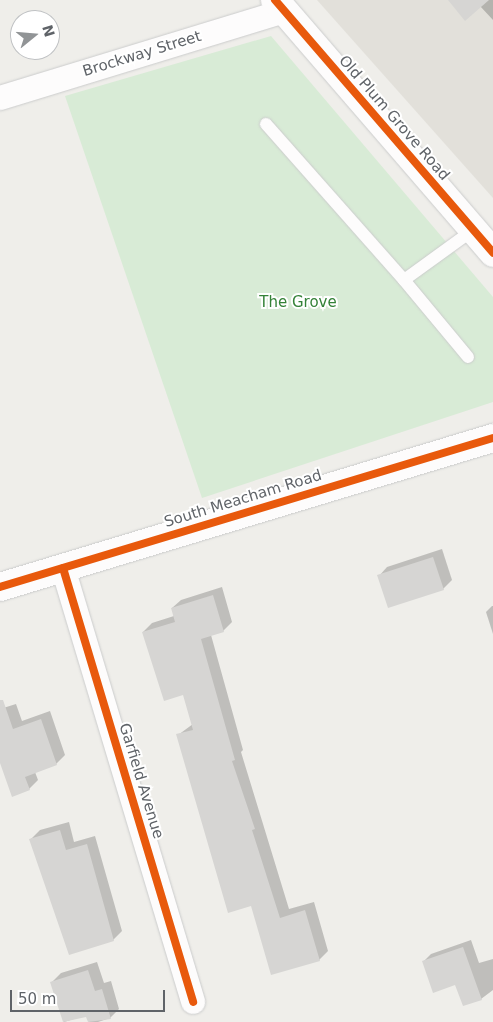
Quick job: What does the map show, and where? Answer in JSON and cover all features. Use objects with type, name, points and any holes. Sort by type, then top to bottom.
[{"type":"main road","name":"Old Plum Grove Road","points":[[280,6],[493,253]]},
{"type":"main road","name":"South Meacham Road","points":[[0,587],[493,438]]},
{"type":"street","name":"Brockway Street","points":[[0,98],[280,6]]},
{"type":"street","name":"Garfield Avenue","points":[[63,568],[193,1002]]},
{"type":"lane","points":[[266,124],[404,280],[468,357]]},
{"type":"lane","points":[[404,280],[473,230]]},
{"type":"shaded area","points":[[317,0],[493,0],[493,198]]},
{"type":"green space","name":"The Grove","points":[[271,36],[493,297],[493,402],[202,498],[65,96]]},
{"type":"building","points":[[448,0],[489,0],[465,21]]},
{"type":"building","points":[[433,557],[444,590],[388,608],[377,575]]},
{"type":"building","points":[[213,595],[224,632],[201,639],[235,760],[232,761],[255,829],[252,830],[280,918],[305,910],[320,961],[271,975],[251,906],[228,913],[176,734],[193,730],[183,695],[164,701],[142,632],[175,622],[171,608]]},
{"type":"building","points":[[0,700],[3,700],[13,729],[41,719],[57,765],[25,777],[30,790],[12,797],[0,763]]},
{"type":"building","points":[[60,830],[66,850],[87,844],[114,941],[69,955],[29,839]]},
{"type":"building","points":[[463,947],[482,1000],[463,1006],[455,985],[433,993],[422,961]]},
{"type":"building","points":[[88,970],[95,991],[102,989],[111,1019],[88,1022],[86,1017],[63,1022],[50,982]]},
{"type":"cycle path","points":[[275,0],[493,253]]},
{"type":"cycle path","points":[[0,587],[493,438]]},
{"type":"cycle path","points":[[63,568],[193,1002]]}]
